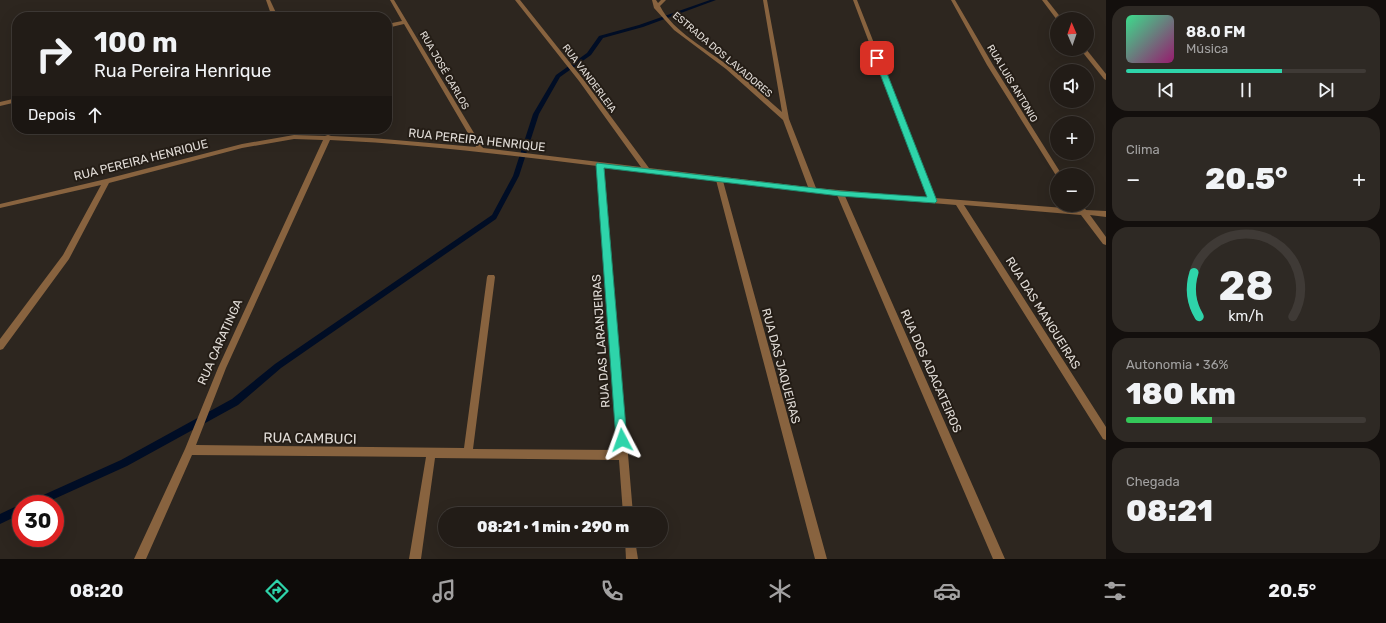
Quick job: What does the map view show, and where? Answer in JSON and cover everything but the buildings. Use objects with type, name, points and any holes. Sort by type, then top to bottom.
[{"type":"street","points":[[268,0],[273,12]]},
{"type":"street","name":"RUA JOSÉ CARLOS","points":[[392,0],[481,150]]},
{"type":"street","name":"RUA VANDERLEIA","points":[[517,0],[581,80],[646,170]]},
{"type":"street","name":"ESTRADA DOS LAVADORES","points":[[654,0],[657,9],[673,26],[728,69],[786,119]]},
{"type":"street","points":[[657,9],[664,0]]},
{"type":"street","points":[[855,0],[933,201]]},
{"type":"street","name":"RUA LUIS ANTONIO","points":[[953,0],[994,71],[1055,168]]},
{"type":"street","points":[[1044,0],[1053,12]]},
{"type":"street","points":[[766,1],[786,119],[813,190]]},
{"type":"street","points":[[392,25],[406,22]]},
{"type":"street","points":[[1089,56],[1106,78]]},
{"type":"street","points":[[0,104],[12,101]]},
{"type":"street","name":"RUA PEREIRA HENRIQUE","points":[[0,206],[106,181],[242,146],[294,137],[328,137],[481,150],[840,194],[1050,210]]},
{"type":"street","name":"RUA CARATINGA","points":[[140,559],[191,446],[222,368],[328,137]]},
{"type":"street","name":"RUA DAS LARANJEIRAS","points":[[600,165],[627,507]]},
{"type":"street","name":"RUA DAS JAQUEIRAS","points":[[719,180],[821,559]]},
{"type":"street","points":[[0,346],[66,257],[106,181]]},
{"type":"street","name":"RUA DOS ADACATEIROS","points":[[840,194],[999,559]]},
{"type":"street","name":"RUA DAS MANGUEIRAS","points":[[959,203],[1106,436]]},
{"type":"street","points":[[1082,212],[1106,242]]},
{"type":"street","name":"RUA PEREIRA HENRIQUE","points":[[1082,212],[1106,214]]},
{"type":"street","points":[[468,453],[491,277]]},
{"type":"street","name":"RUA CAMBUCI","points":[[191,446],[431,454],[623,455]]},
{"type":"street","points":[[415,559],[431,454]]},
{"type":"street","points":[[631,547],[632,559]]},
{"type":"waterway","points":[[53,495],[124,463],[235,402],[278,366],[494,217],[516,176],[536,114],[558,76],[589,54],[601,37],[641,26],[714,0]]},
{"type":"waterway","points":[[0,519],[12,513]]},
{"type":"route","points":[[622,440],[600,165],[840,194],[933,201],[877,58]]}]
